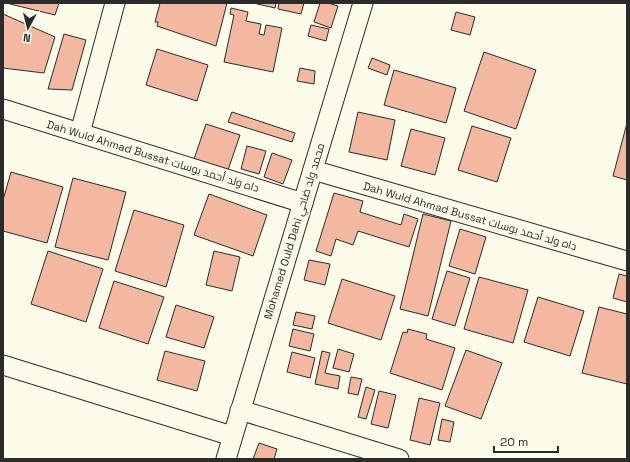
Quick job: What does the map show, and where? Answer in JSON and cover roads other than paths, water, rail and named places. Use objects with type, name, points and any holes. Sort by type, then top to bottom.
[{"type":"street","points":[[80,133],[115,3]]},
{"type":"street","name":"Mohamed Ould Dahi محمد ولد ضاحي","points":[[226,459],[363,3]]},
{"type":"street","name":"Dah Wuld Ahmad Bussat داه ولد أحمد بوسات","points":[[3,109],[303,203]]},
{"type":"street","name":"Dah Wuld Ahmad Bussat داه ولد أحمد بوسات","points":[[313,170],[627,261]]},
{"type":"street","points":[[4,366],[232,436]]},
{"type":"street","points":[[240,410],[398,459]]}]
